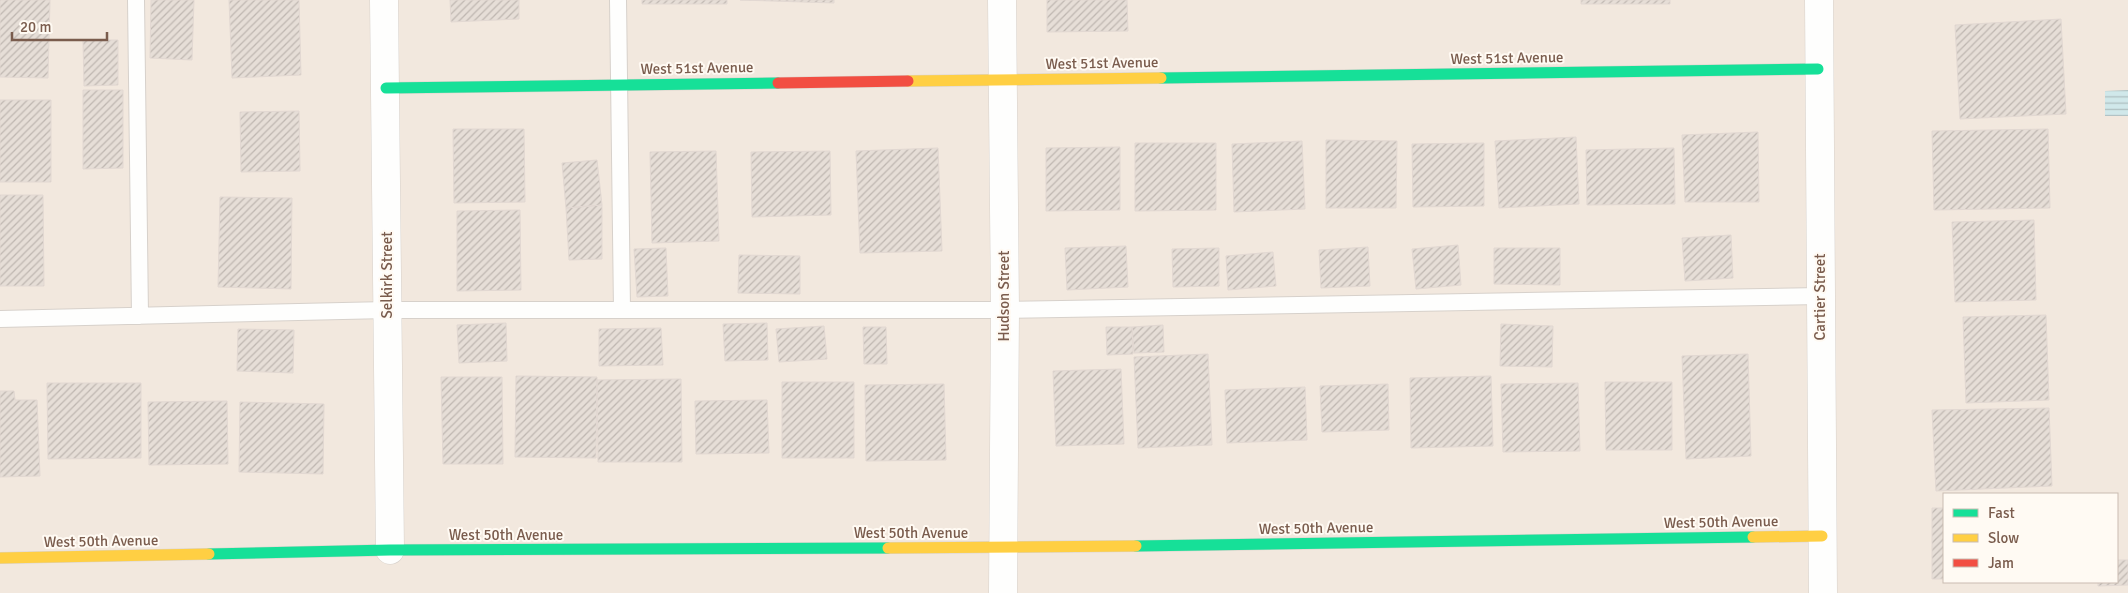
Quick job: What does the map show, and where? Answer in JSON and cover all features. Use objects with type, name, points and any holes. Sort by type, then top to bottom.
[{"type":"street","name":"Selkirk Street","points":[[384,0],[390,550]]},
{"type":"street","name":"Hudson Street","points":[[1002,0],[1005,310],[1003,593]]},
{"type":"street","name":"Cartier Street","points":[[1818,0],[1823,593]]},
{"type":"street","name":"West 51st Avenue","points":[[386,88],[1818,69]]},
{"type":"street","name":"West 50th Avenue","points":[[0,558],[390,550],[1004,548],[1822,536]]},
{"type":"lane","points":[[136,0],[140,316]]},
{"type":"lane","points":[[618,0],[622,310]]},
{"type":"lane","points":[[0,319],[387,310],[1005,310],[1820,296]]},
{"type":"shaded area","points":[[0,0],[2128,0],[2128,593],[0,593]]},
{"type":"water","points":[[2128,90],[2128,116],[2105,116],[2105,91]]},
{"type":"building","points":[[0,0],[50,0],[48,78],[0,77]]},
{"type":"building","points":[[151,0],[194,0],[192,60],[150,58]]},
{"type":"building","points":[[229,0],[299,0],[301,75],[232,78]]},
{"type":"building","points":[[450,0],[519,0],[519,19],[451,22]]},
{"type":"building","points":[[642,0],[727,0],[727,4],[642,4]]},
{"type":"building","points":[[740,0],[834,0],[834,3]]},
{"type":"building","points":[[1047,0],[1127,0],[1128,31],[1047,32]]},
{"type":"building","points":[[1581,0],[1670,0],[1670,4],[1581,4]]},
{"type":"building","points":[[2061,19],[2066,114],[1960,119],[1955,25]]},
{"type":"building","points":[[83,40],[118,40],[118,85],[84,86]]},
{"type":"building","points":[[83,90],[123,90],[123,168],[83,169]]},
{"type":"building","points":[[0,100],[51,100],[51,182],[0,182]]},
{"type":"building","points":[[299,111],[300,171],[241,172],[240,112]]},
{"type":"building","points":[[453,129],[524,129],[525,202],[454,203]]},
{"type":"building","points":[[2048,129],[2050,208],[1934,210],[1932,131]]},
{"type":"building","points":[[1758,132],[1759,202],[1685,202],[1682,135]]},
{"type":"building","points":[[1576,137],[1579,204],[1499,208],[1495,141]]},
{"type":"building","points":[[1326,140],[1397,141],[1396,208],[1326,208]]},
{"type":"building","points":[[1302,141],[1305,209],[1234,212],[1232,144]]},
{"type":"building","points":[[1135,143],[1216,143],[1216,210],[1135,211]]},
{"type":"building","points":[[1484,143],[1484,206],[1413,207],[1412,144]]},
{"type":"building","points":[[1120,147],[1120,210],[1046,211],[1046,148]]},
{"type":"building","points":[[938,148],[942,251],[860,253],[856,151]]},
{"type":"building","points":[[1674,148],[1675,204],[1587,205],[1586,150]]},
{"type":"building","points":[[716,151],[719,241],[652,243],[650,152]]},
{"type":"building","points":[[830,151],[831,215],[752,217],[751,152]]},
{"type":"building","points":[[597,160],[602,205],[566,208],[562,163]]},
{"type":"building","points":[[0,195],[43,195],[44,286],[0,286]]},
{"type":"building","points":[[220,197],[292,198],[291,289],[218,287]]},
{"type":"building","points":[[602,205],[602,259],[569,260],[566,208]]},
{"type":"building","points":[[520,210],[521,290],[457,291],[457,211]]},
{"type":"building","points":[[2034,220],[2036,300],[1955,302],[1952,222]]},
{"type":"building","points":[[1731,235],[1733,278],[1685,281],[1682,238]]},
{"type":"building","points":[[1458,245],[1461,285],[1416,289],[1412,249]]},
{"type":"building","points":[[1126,246],[1128,287],[1067,290],[1065,248]]},
{"type":"building","points":[[1368,247],[1370,286],[1321,288],[1319,250]]},
{"type":"building","points":[[666,248],[668,296],[637,297],[634,249]]},
{"type":"building","points":[[1219,248],[1219,286],[1173,287],[1172,249]]},
{"type":"building","points":[[1494,248],[1560,248],[1560,285],[1494,284]]},
{"type":"building","points":[[1273,252],[1276,286],[1228,290],[1226,256]]},
{"type":"building","points":[[739,255],[800,256],[800,294],[738,293]]},
{"type":"building","points":[[2046,315],[2049,400],[1966,403],[1963,317]]},
{"type":"building","points":[[506,323],[507,361],[459,363],[457,325]]},
{"type":"building","points":[[767,323],[768,360],[725,361],[723,324]]},
{"type":"building","points":[[1501,324],[1553,326],[1552,367],[1500,366]]},
{"type":"building","points":[[1163,325],[1164,352],[1134,353],[1132,327]]},
{"type":"building","points":[[824,326],[827,359],[779,362],[776,329]]},
{"type":"building","points":[[863,327],[886,327],[887,364],[864,364]]},
{"type":"building","points":[[1106,327],[1132,327],[1133,354],[1107,355]]},
{"type":"building","points":[[661,328],[663,365],[599,366],[599,329]]},
{"type":"building","points":[[238,329],[294,330],[293,373],[237,371]]},
{"type":"building","points":[[1208,354],[1212,445],[1138,448],[1134,357]]},
{"type":"building","points":[[1748,354],[1751,456],[1686,459],[1682,356]]},
{"type":"building","points":[[1121,369],[1124,444],[1056,446],[1053,371]]},
{"type":"building","points":[[516,376],[597,377],[596,458],[515,457]]},
{"type":"building","points":[[1491,376],[1493,446],[1411,448],[1410,378]]},
{"type":"building","points":[[441,377],[502,377],[503,464],[443,464]]},
{"type":"building","points":[[681,379],[682,462],[598,462],[597,380]]},
{"type":"building","points":[[782,382],[854,382],[854,458],[782,458]]},
{"type":"building","points":[[1605,382],[1672,382],[1672,450],[1606,450]]},
{"type":"building","points":[[47,383],[141,383],[141,458],[48,459]]},
{"type":"building","points":[[1578,383],[1580,451],[1503,452],[1501,384]]},
{"type":"building","points":[[944,384],[946,460],[866,461],[865,385]]},
{"type":"building","points":[[1388,384],[1389,430],[1322,432],[1320,386]]},
{"type":"building","points":[[1305,387],[1307,440],[1227,443],[1225,390]]},
{"type":"building","points":[[0,391],[14,391],[15,400],[37,400],[40,476],[0,477]]},
{"type":"building","points":[[767,400],[769,453],[696,454],[695,401]]},
{"type":"building","points":[[227,401],[228,464],[149,465],[148,402]]},
{"type":"building","points":[[240,402],[324,404],[323,474],[239,472]]},
{"type":"building","points":[[2049,408],[2052,486],[1936,491],[1932,410]]},
{"type":"building","points":[[1932,508],[1943,508],[1943,579],[1932,579]]},
{"type":"building","points":[[2118,560],[2128,560],[2128,585],[2098,586],[2098,583],[2118,583]]},
{"type":"traffic: fast","points":[[1161,78],[1818,69]]},
{"type":"traffic: fast","points":[[386,88],[778,83]]},
{"type":"traffic: fast","points":[[1136,546],[1753,537]]},
{"type":"traffic: fast","points":[[209,554],[390,550],[888,548]]},
{"type":"traffic: slow","points":[[908,81],[1161,78]]},
{"type":"traffic: slow","points":[[1753,537],[1822,536]]},
{"type":"traffic: slow","points":[[888,548],[1136,546]]},
{"type":"traffic: slow","points":[[0,558],[209,554]]},
{"type":"traffic: jam","points":[[778,83],[908,81]]}]
